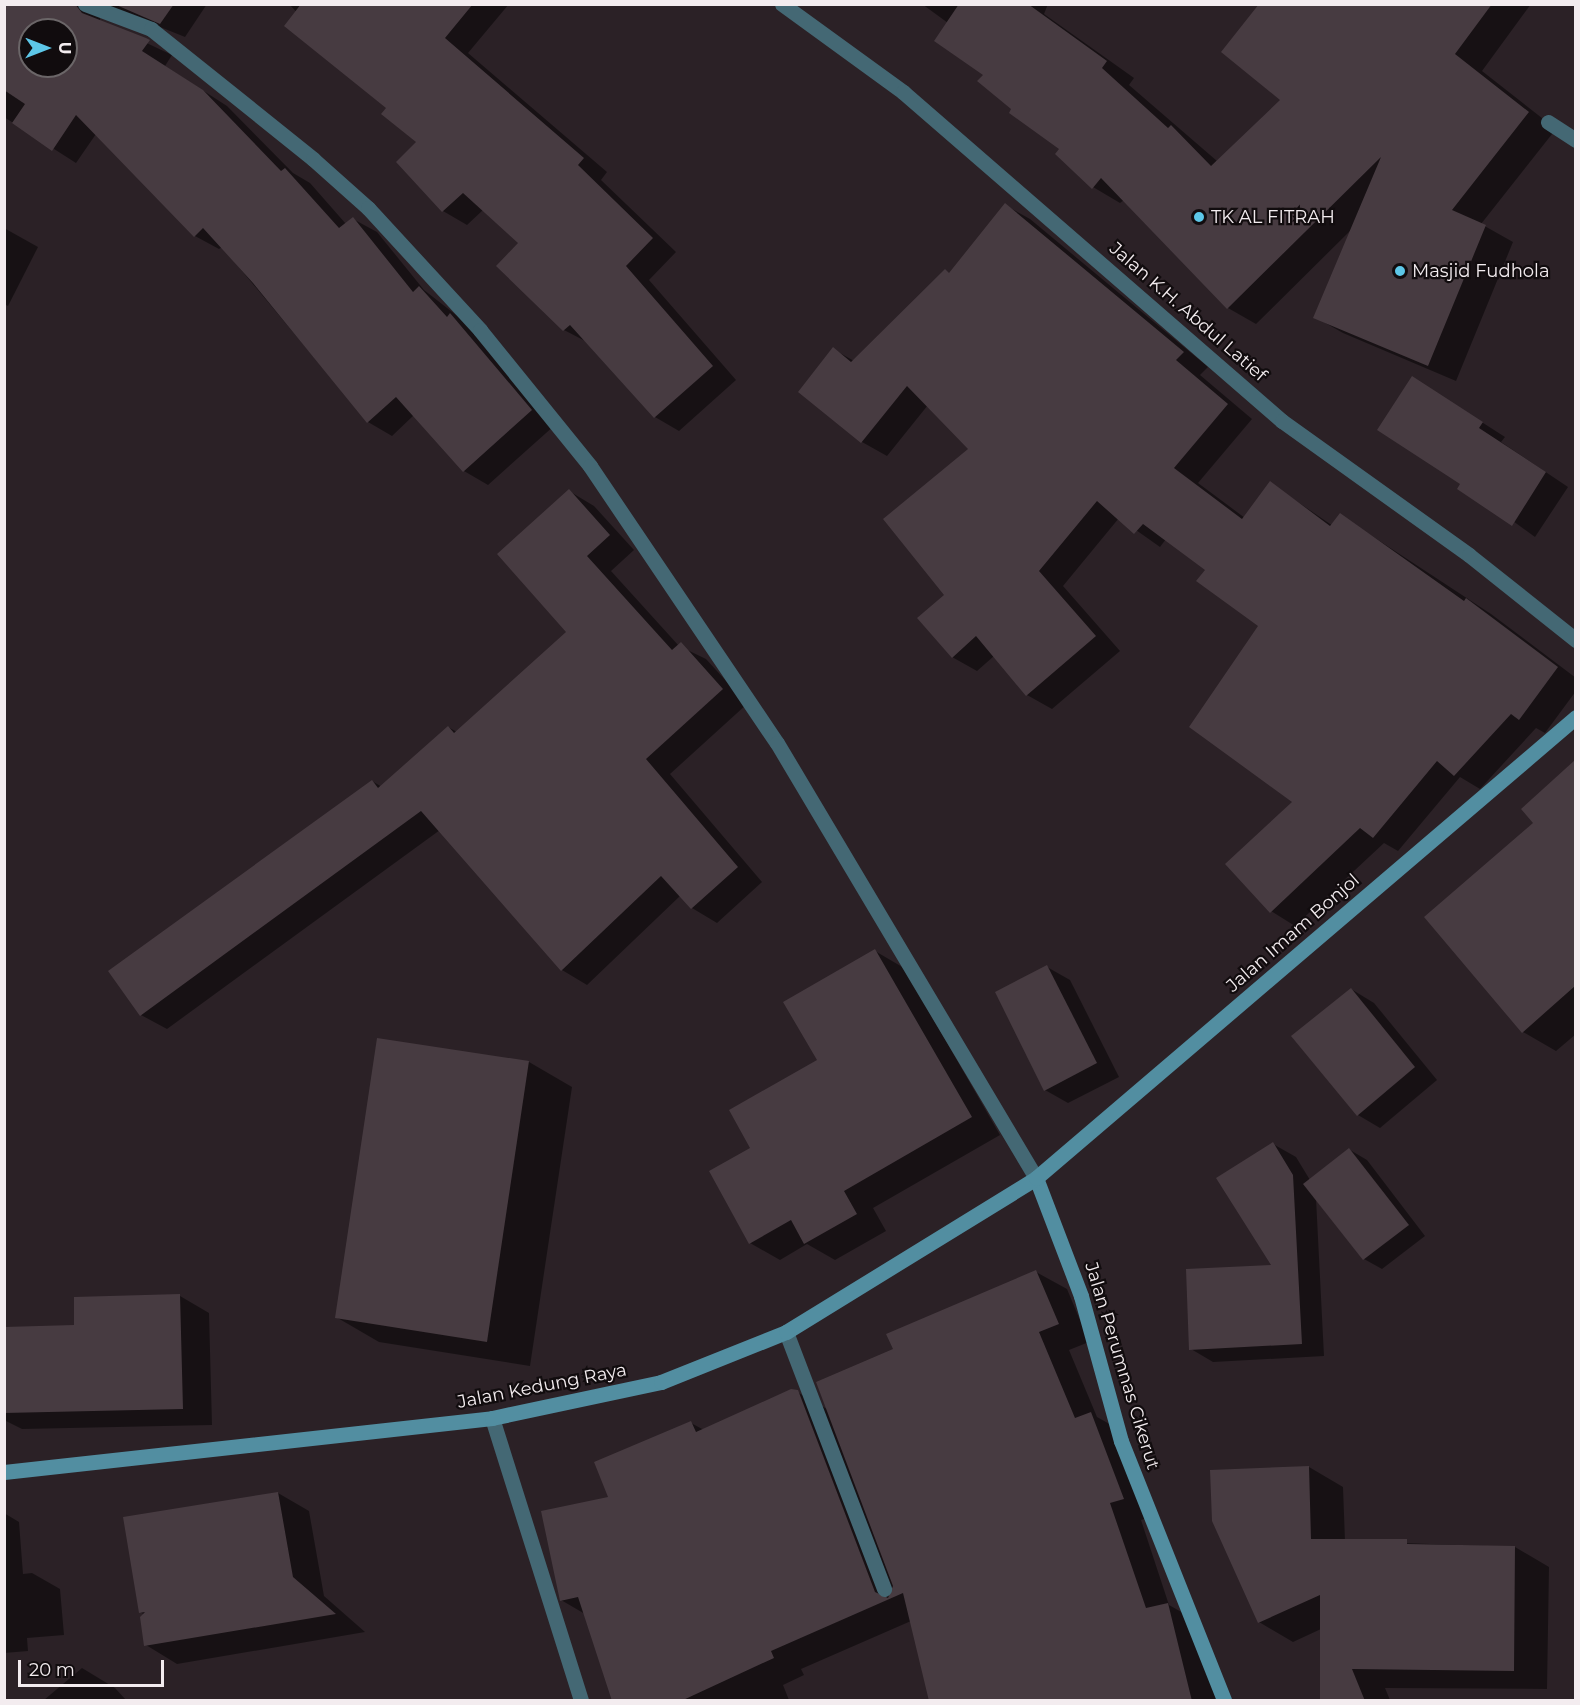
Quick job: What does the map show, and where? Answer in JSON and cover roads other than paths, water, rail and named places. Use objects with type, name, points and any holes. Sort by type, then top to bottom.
[{"type":"street","points":[[85,4],[151,29],[313,159],[368,208],[488,339],[590,466],[777,743],[1036,1178]]},
{"type":"street","name":"Jalan K.H. Abdul Latief","points":[[782,4],[903,92],[1282,421],[1469,555],[1575,640]]},
{"type":"street","points":[[1548,122],[1575,140]]},
{"type":"street","name":"Jalan Imam Bonjol","points":[[1036,1178],[1575,717]]},
{"type":"street","name":"Jalan Kedung Raya","points":[[4,1472],[492,1418],[661,1382],[786,1332],[1036,1178]]},
{"type":"street","name":"Jalan Perumnas Cikerut","points":[[1036,1178],[1081,1296],[1121,1441],[1224,1701]]},
{"type":"street","points":[[786,1332],[884,1589]]},
{"type":"street","points":[[492,1418],[581,1701]]},
{"type":"place","name":"TK AL FITRAH","points":[[1199,217]]},
{"type":"place","name":"Masjid Fudhola","points":[[1400,271]]}]
